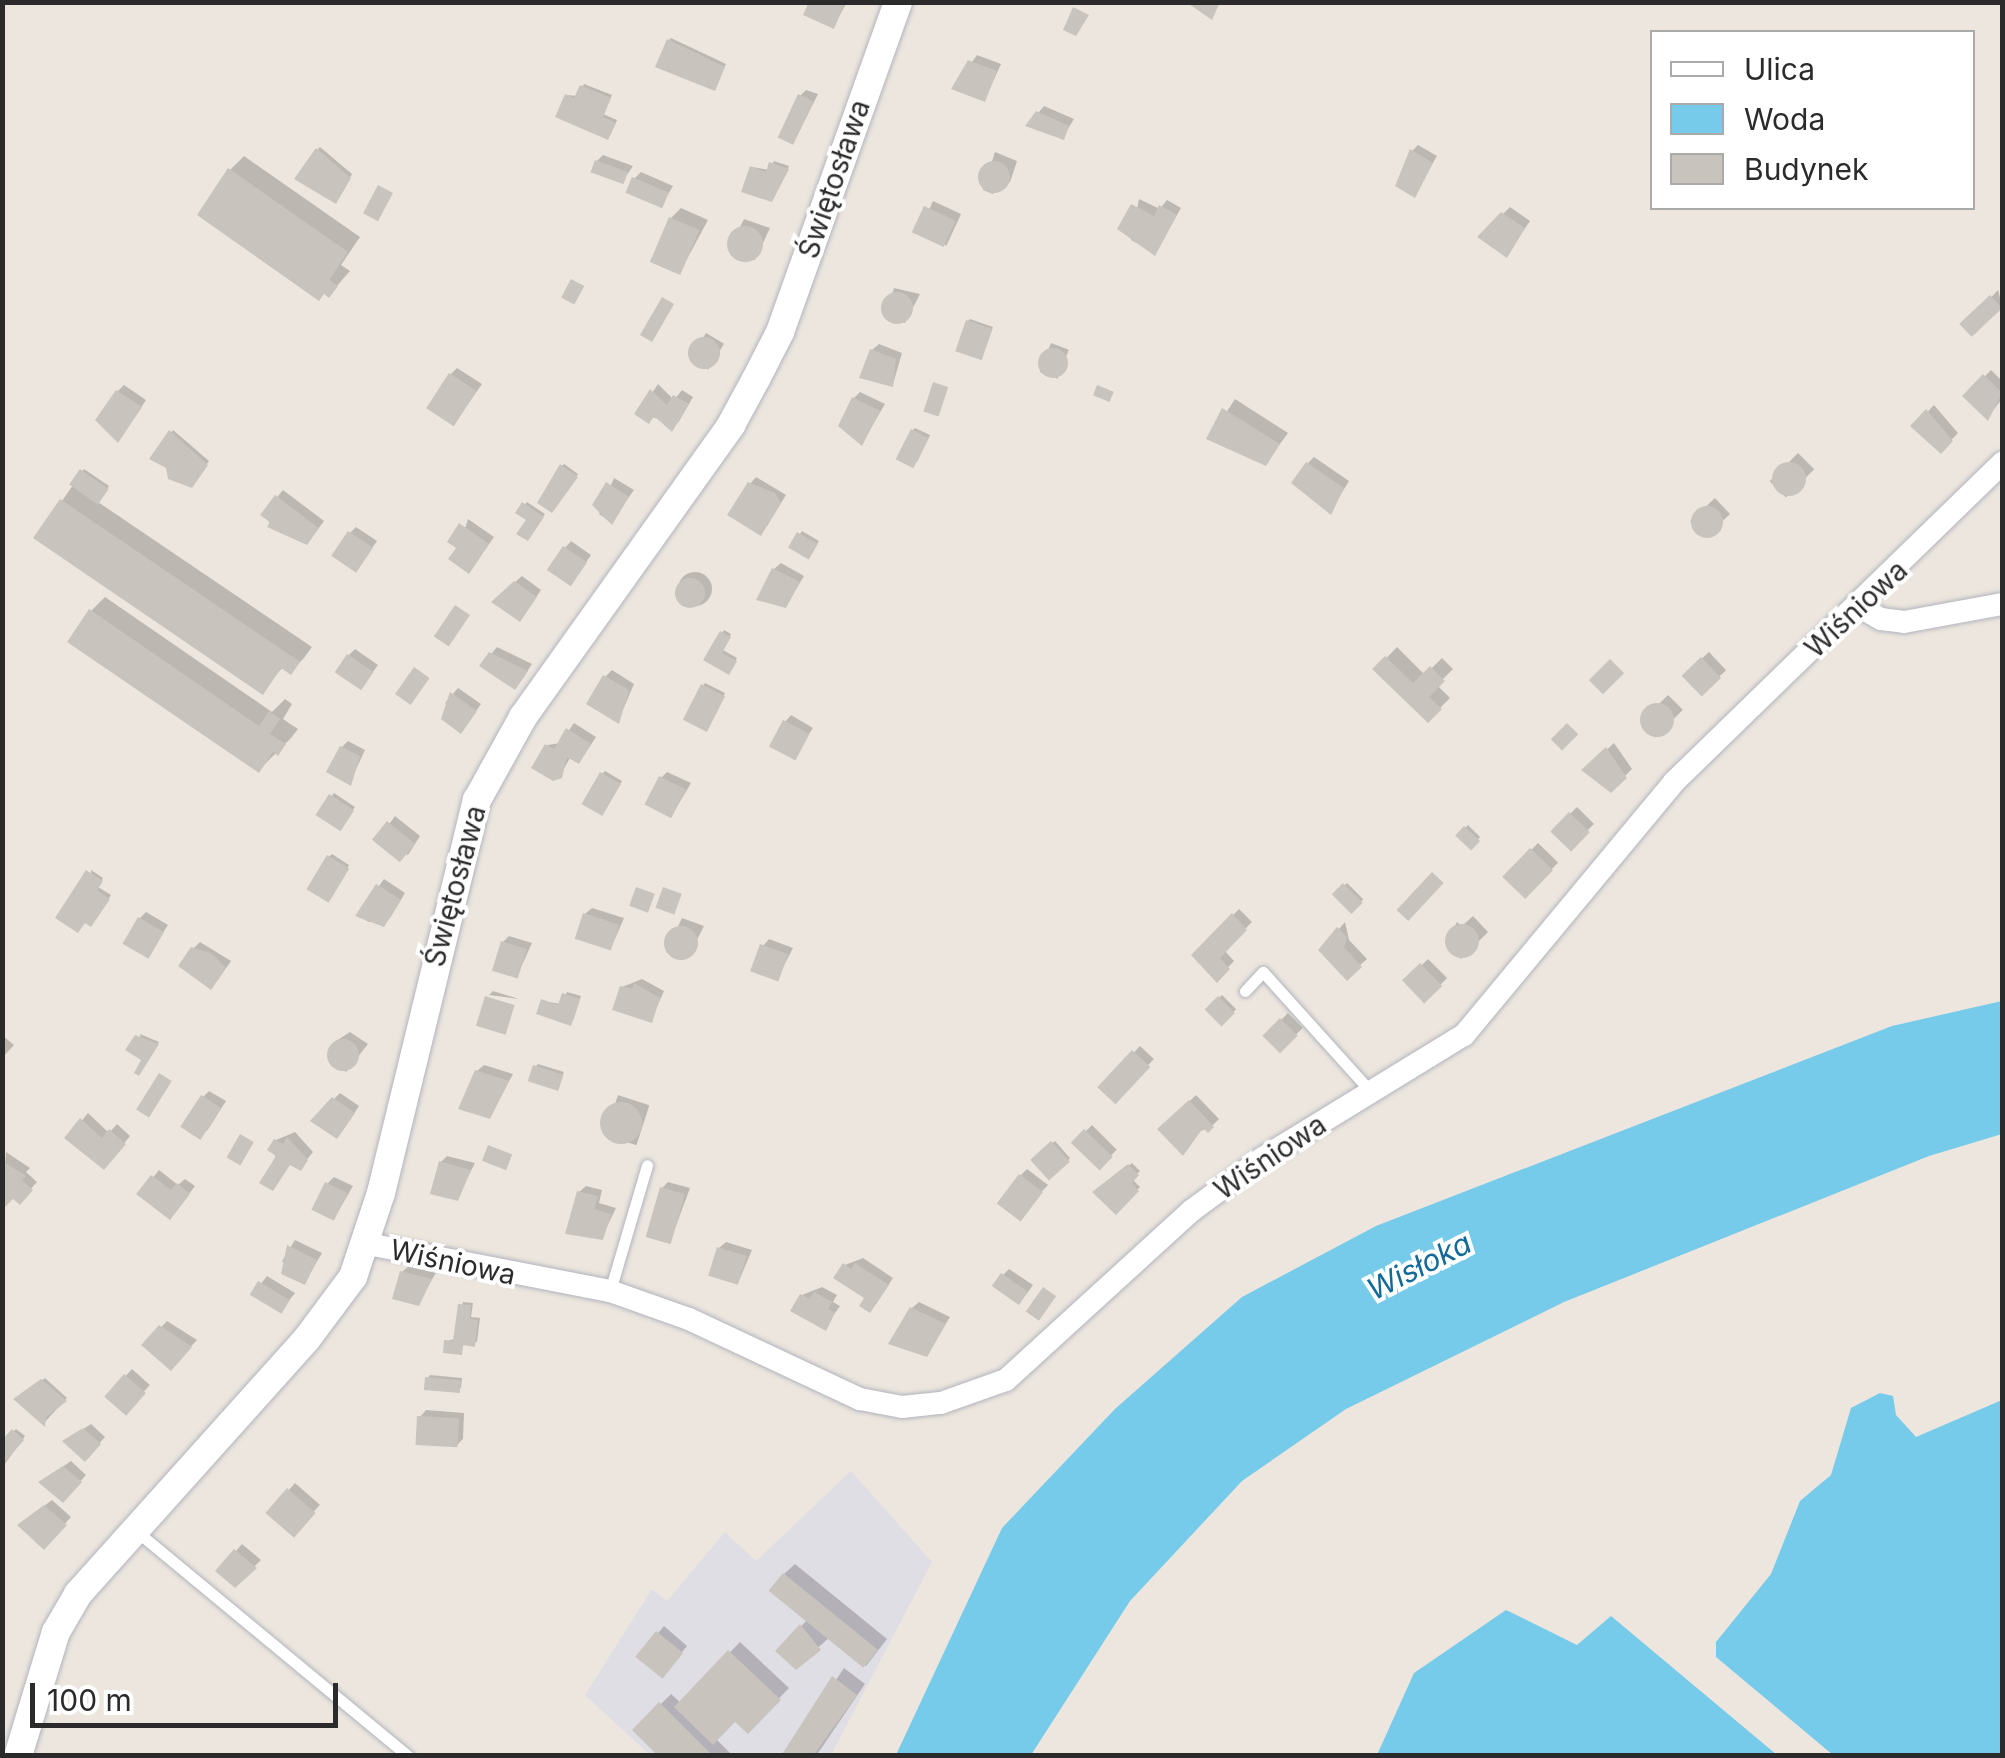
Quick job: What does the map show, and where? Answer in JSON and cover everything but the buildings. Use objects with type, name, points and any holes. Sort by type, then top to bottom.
[{"type":"street","name":"Świętosława","points":[[18,1756],[56,1632],[78,1594],[132,1528],[332,1309],[368,1244],[460,853],[482,789],[522,718],[720,440],[756,379],[780,332],[898,2]]},
{"type":"street","name":"Wiśniowa","points":[[368,1244],[610,1290],[690,1319],[860,1399],[902,1407],[957,1399],[1006,1380],[1192,1211],[1370,1092],[1464,1035],[1674,782],[1860,607],[2002,463]]},
{"type":"street","points":[[1860,607],[1880,619],[1904,622],[2002,604]]},
{"type":"lane","points":[[1245,991],[1263,972],[1370,1092]]},
{"type":"lane","points":[[610,1290],[625,1257],[647,1165]]},
{"type":"lane","points":[[132,1528],[408,1756]]},
{"type":"shaded area","points":[[851,1471],[932,1562],[831,1755],[650,1755],[585,1695],[652,1589],[667,1601],[725,1532],[756,1561]]},
{"type":"water","name":"Wisłoka","points":[[2002,1001],[2002,1134],[1929,1156],[1564,1302],[1346,1409],[1242,1481],[1130,1601],[1031,1755],[896,1755],[1002,1528],[1115,1409],[1242,1297],[1376,1226],[1892,1026]]},
{"type":"water","points":[[1880,1393],[1893,1396],[1896,1415],[1916,1437],[2002,1400],[2002,1755],[1833,1755],[1716,1657],[1716,1642],[1771,1574],[1800,1501],[1831,1475],[1851,1408]]},
{"type":"water","points":[[1506,1610],[1577,1645],[1611,1616],[1777,1755],[1377,1755],[1414,1673]]}]
